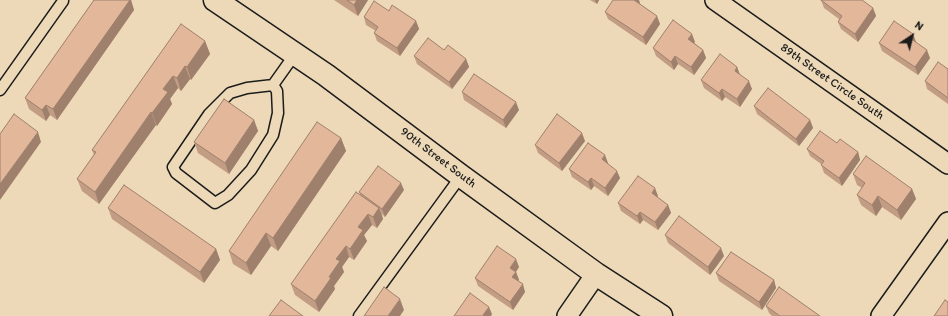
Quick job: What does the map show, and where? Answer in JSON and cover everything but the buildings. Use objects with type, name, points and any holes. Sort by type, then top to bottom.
[{"type":"street","name":"90th Street South","points":[[215,0],[326,75],[461,176],[596,274],[661,316]]},
{"type":"street","name":"89th Street Circle South","points":[[715,0],[948,164]]},
{"type":"street","points":[[881,316],[948,222]]},
{"type":"street","points":[[567,316],[596,274]]},
{"type":"lane","points":[[0,90],[63,0]]},
{"type":"lane","points":[[273,84],[277,91],[278,113],[273,135],[251,170],[228,195],[215,203],[176,173],[173,167],[209,114],[230,93],[247,88],[273,84],[294,54]]},
{"type":"lane","points":[[359,316],[461,176]]}]
